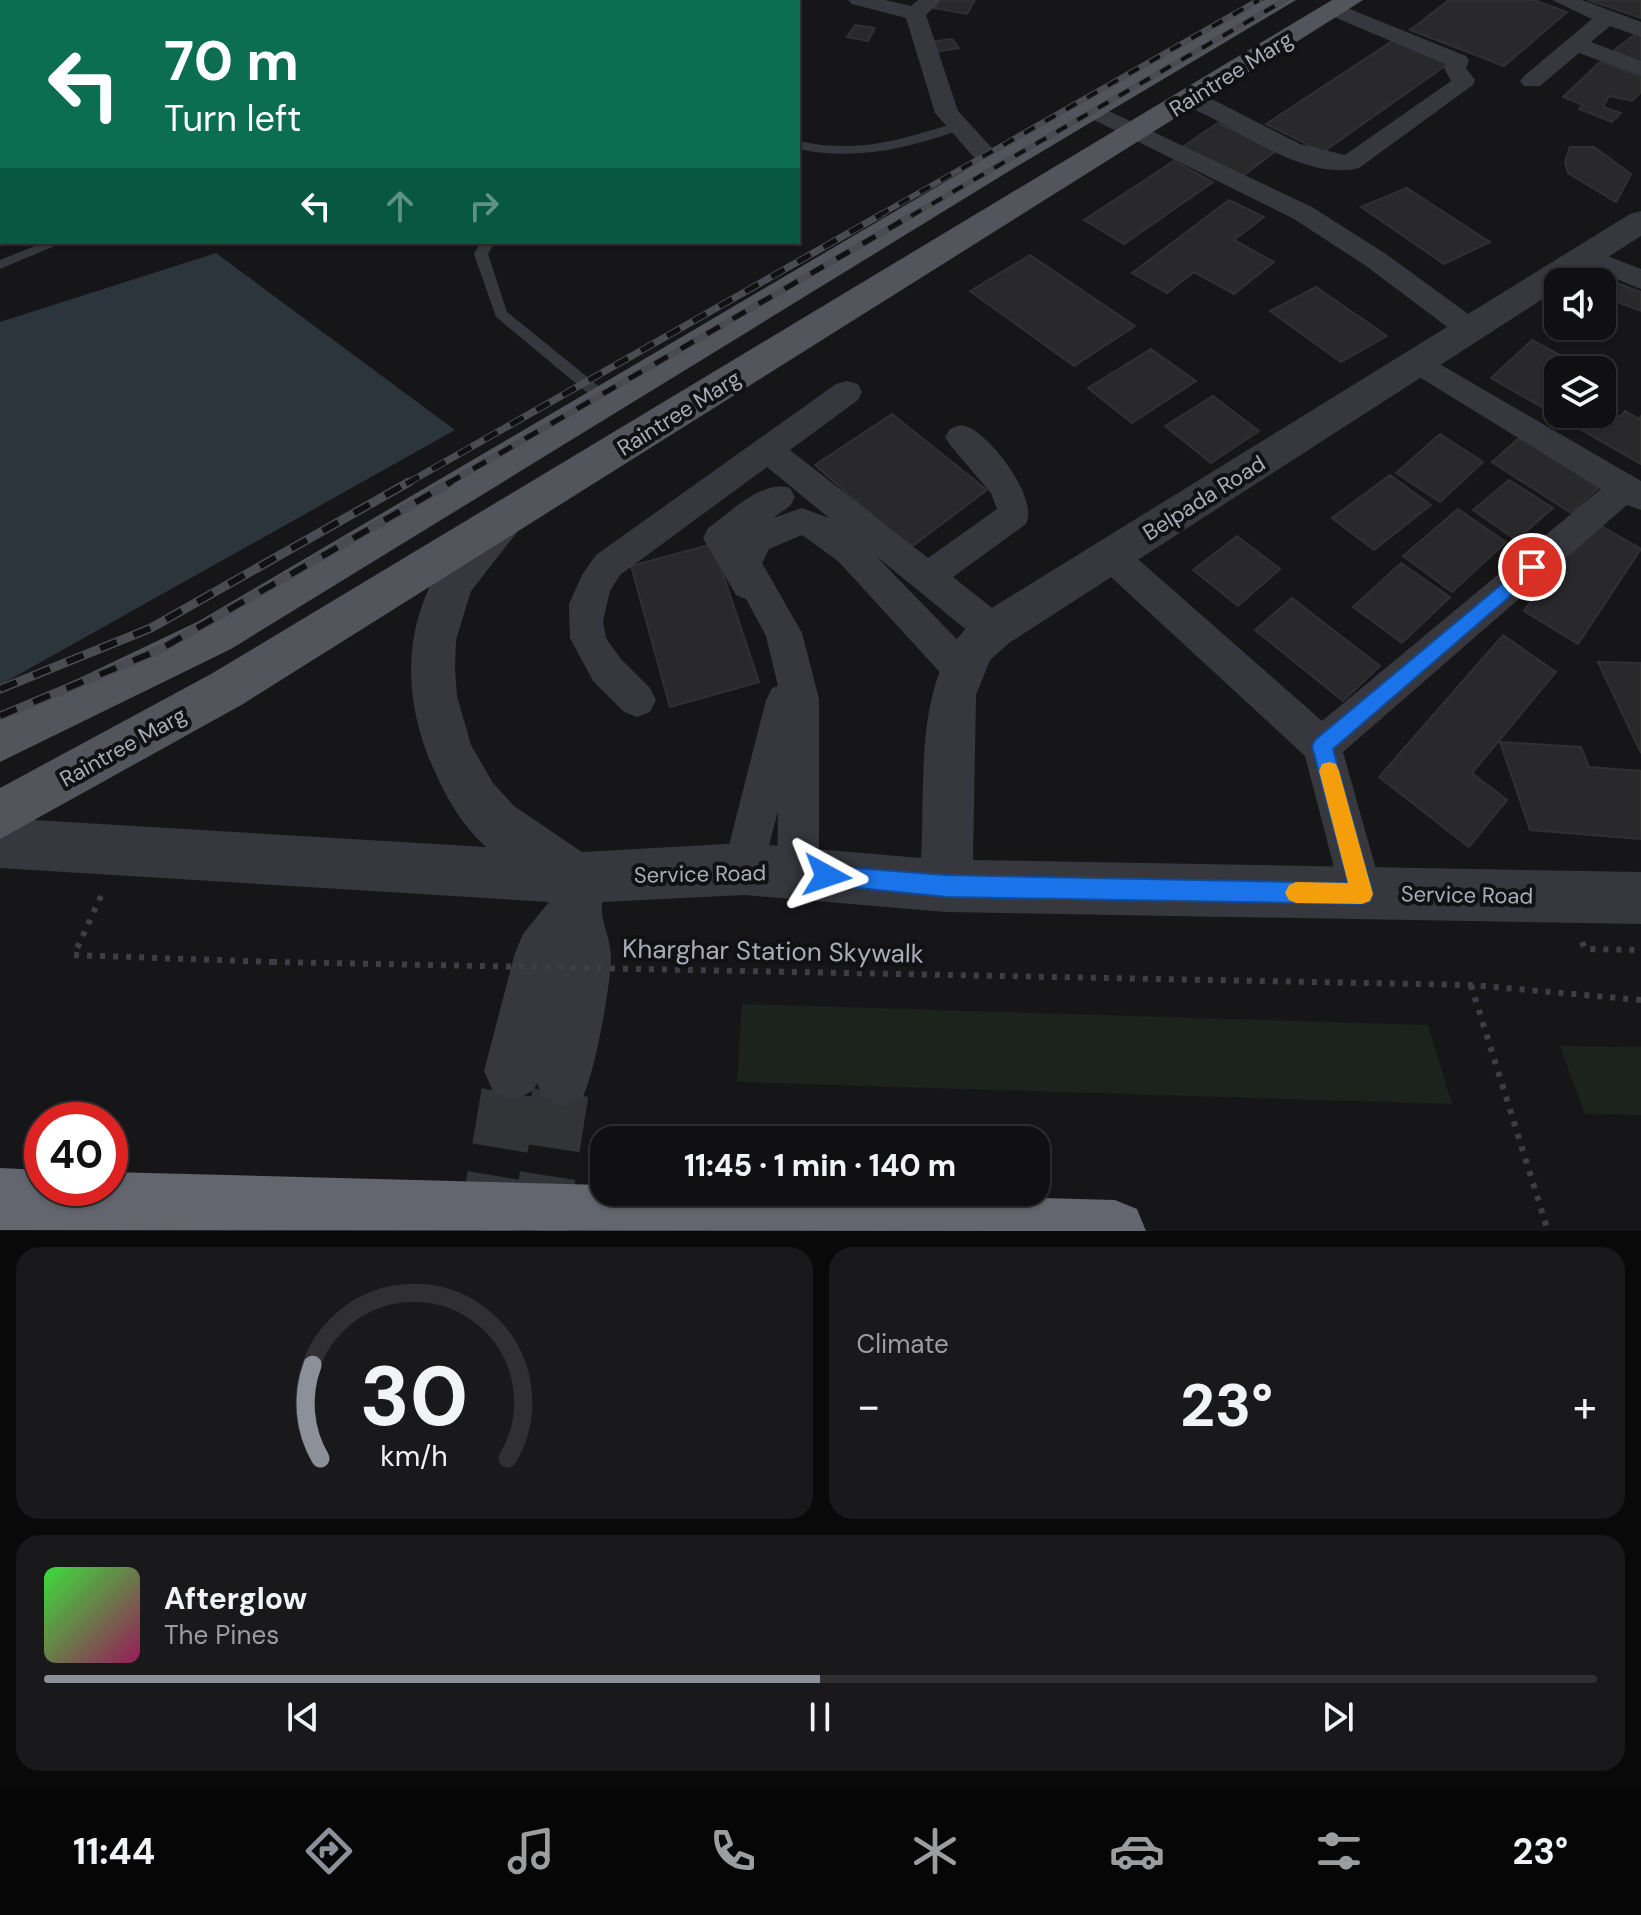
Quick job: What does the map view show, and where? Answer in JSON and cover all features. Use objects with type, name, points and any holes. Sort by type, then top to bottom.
[{"type":"highway","points":[[0,1199],[1115,1231]]},
{"type":"main road","name":"Raintree Marg","points":[[0,740],[215,635],[995,166],[1283,0]]},
{"type":"main road","name":"Raintree Marg","points":[[0,815],[227,689],[1343,5]]},
{"type":"street","points":[[859,0],[922,7],[947,113],[956,127],[995,166]]},
{"type":"street","points":[[1563,0],[1641,30]]},
{"type":"street","points":[[1192,98],[1300,151],[1336,164],[1350,163],[1461,85],[1463,80],[1455,68],[1458,61],[1343,5]]},
{"type":"street","points":[[1532,81],[1607,17]]},
{"type":"street","points":[[1576,44],[1641,69]]},
{"type":"street","points":[[1092,110],[1303,213],[1376,260],[1468,328]]},
{"type":"street","name":"Belpada Road","points":[[946,886],[953,695],[961,669],[973,648],[993,630],[1641,221]]},
{"type":"street","points":[[1587,257],[1641,280]]},
{"type":"street","points":[[1322,746],[1633,492],[1419,363]]},
{"type":"street","points":[[637,700],[609,676],[589,648],[585,609],[593,584],[608,565],[847,392]]},
{"type":"street","points":[[927,577],[1014,515],[1014,505],[998,479],[961,437]]},
{"type":"street","points":[[768,450],[993,630]]},
{"type":"street","points":[[744,869],[785,699],[784,663],[764,612],[720,538],[778,497]]},
{"type":"street","points":[[507,519],[471,557],[451,585],[439,613],[432,645],[433,699],[448,752],[477,802],[576,897],[584,955],[538,1074]]},
{"type":"street","points":[[798,874],[800,699],[784,633],[745,565],[744,556],[757,539],[802,521],[820,528],[851,548],[886,591],[961,669]]},
{"type":"street","points":[[1111,556],[1322,746],[1362,894]]},
{"type":"street","name":"Service Road","points":[[0,843],[122,851],[576,897],[744,869],[946,886],[1641,898]]},
{"type":"lane","points":[[800,146],[829,153],[876,150],[927,139],[956,127]]},
{"type":"lane","points":[[0,265],[52,244]]},
{"type":"lane","points":[[485,248],[501,314],[607,401]]},
{"type":"path","name":"Kharghar Station Skywalk","points":[[122,851],[74,955],[272,962],[1471,985],[1641,1000]]},
{"type":"path","points":[[1585,949],[1641,950]]},
{"type":"path","points":[[1471,985],[1548,1231]]},
{"type":"shaded area","points":[[216,253],[455,430],[0,685],[0,322]]},
{"type":"shaded area","points":[[742,1004],[1428,1025],[1452,1104],[737,1082]]},
{"type":"shaded area","points":[[1560,1046],[1641,1047],[1641,1115],[1585,1114]]},
{"type":"building","points":[[939,0],[975,0],[967,14],[934,8]]},
{"type":"building","points":[[1449,0],[1534,0],[1567,12],[1504,66],[1410,30]]},
{"type":"building","points":[[1588,0],[1641,0],[1641,18]]},
{"type":"building","points":[[855,25],[875,28],[868,41],[847,37]]},
{"type":"building","points":[[1637,33],[1641,35],[1641,62],[1613,51]]},
{"type":"building","points":[[1397,38],[1452,61],[1323,152],[1266,124]]},
{"type":"building","points":[[952,39],[959,48],[935,52],[928,42]]},
{"type":"building","points":[[1600,62],[1641,77],[1641,92],[1632,101],[1609,96],[1603,107],[1621,113],[1612,122],[1579,109],[1583,105],[1563,97]]},
{"type":"building","points":[[1218,123],[1276,151],[1240,178],[1181,148]]},
{"type":"building","points":[[1570,147],[1594,147],[1631,174],[1616,202],[1568,173],[1565,162]]},
{"type":"building","points":[[1174,161],[1213,182],[1124,244],[1084,220]]},
{"type":"building","points":[[1407,188],[1490,242],[1444,264],[1361,207]]},
{"type":"building","points":[[1229,200],[1264,217],[1234,240],[1274,262],[1234,294],[1194,272],[1167,293],[1132,273]]},
{"type":"building","points":[[1030,255],[1135,326],[1074,366],[970,291]]},
{"type":"building","points":[[1616,282],[1641,292],[1641,311],[1616,301]]},
{"type":"building","points":[[1316,287],[1387,336],[1341,362],[1270,311]]},
{"type":"building","points":[[1532,340],[1561,356],[1544,356],[1544,408],[1491,378]]},
{"type":"building","points":[[1151,349],[1196,381],[1132,423],[1088,388]]},
{"type":"building","points":[[1213,396],[1259,431],[1211,463],[1165,426]]},
{"type":"building","points":[[1625,411],[1639,419],[1641,416],[1641,464],[1578,428],[1616,428],[1616,415],[1620,417]]},
{"type":"building","points":[[892,414],[987,490],[910,548],[815,465]]},
{"type":"building","points":[[1440,434],[1483,462],[1440,502],[1396,473]]},
{"type":"building","points":[[1520,437],[1599,488],[1571,513],[1492,462]]},
{"type":"building","points":[[1390,475],[1431,505],[1374,550],[1332,518]]},
{"type":"building","points":[[1509,480],[1553,508],[1516,540],[1473,510]]},
{"type":"building","points":[[1458,509],[1506,542],[1452,592],[1403,556]]},
{"type":"building","points":[[1589,519],[1641,549],[1578,644],[1524,611]]},
{"type":"building","points":[[1237,536],[1280,569],[1238,606],[1193,570]]},
{"type":"building","points":[[713,544],[759,682],[670,707],[631,566]]},
{"type":"building","points":[[1401,563],[1450,597],[1402,643],[1353,607]]},
{"type":"building","points":[[1292,598],[1380,666],[1343,701],[1255,630]]},
{"type":"building","points":[[1503,635],[1556,672],[1472,773],[1507,800],[1469,847],[1379,777]]},
{"type":"building","points":[[1598,662],[1641,663],[1641,753]]},
{"type":"building","points":[[1500,742],[1581,747],[1589,767],[1641,771],[1641,839],[1530,830]]},
{"type":"tunnel","points":[[486,1231],[513,1071]]},
{"type":"tunnel","points":[[539,1231],[563,1077]]},
{"type":"railway","points":[[878,216],[1259,0]]},
{"type":"railway","points":[[911,216],[1285,0]]},
{"type":"railway","points":[[406,484],[882,214]]},
{"type":"railway","points":[[447,484],[914,214]]},
{"type":"railway","points":[[0,689],[151,628],[409,482]]},
{"type":"railway","points":[[0,716],[159,650],[451,482]]},
{"type":"slow traffic","points":[[1296,893],[1362,894],[1329,771]]},
{"type":"route","points":[[827,876],[946,886],[1362,894],[1322,746],[1532,567]]}]
